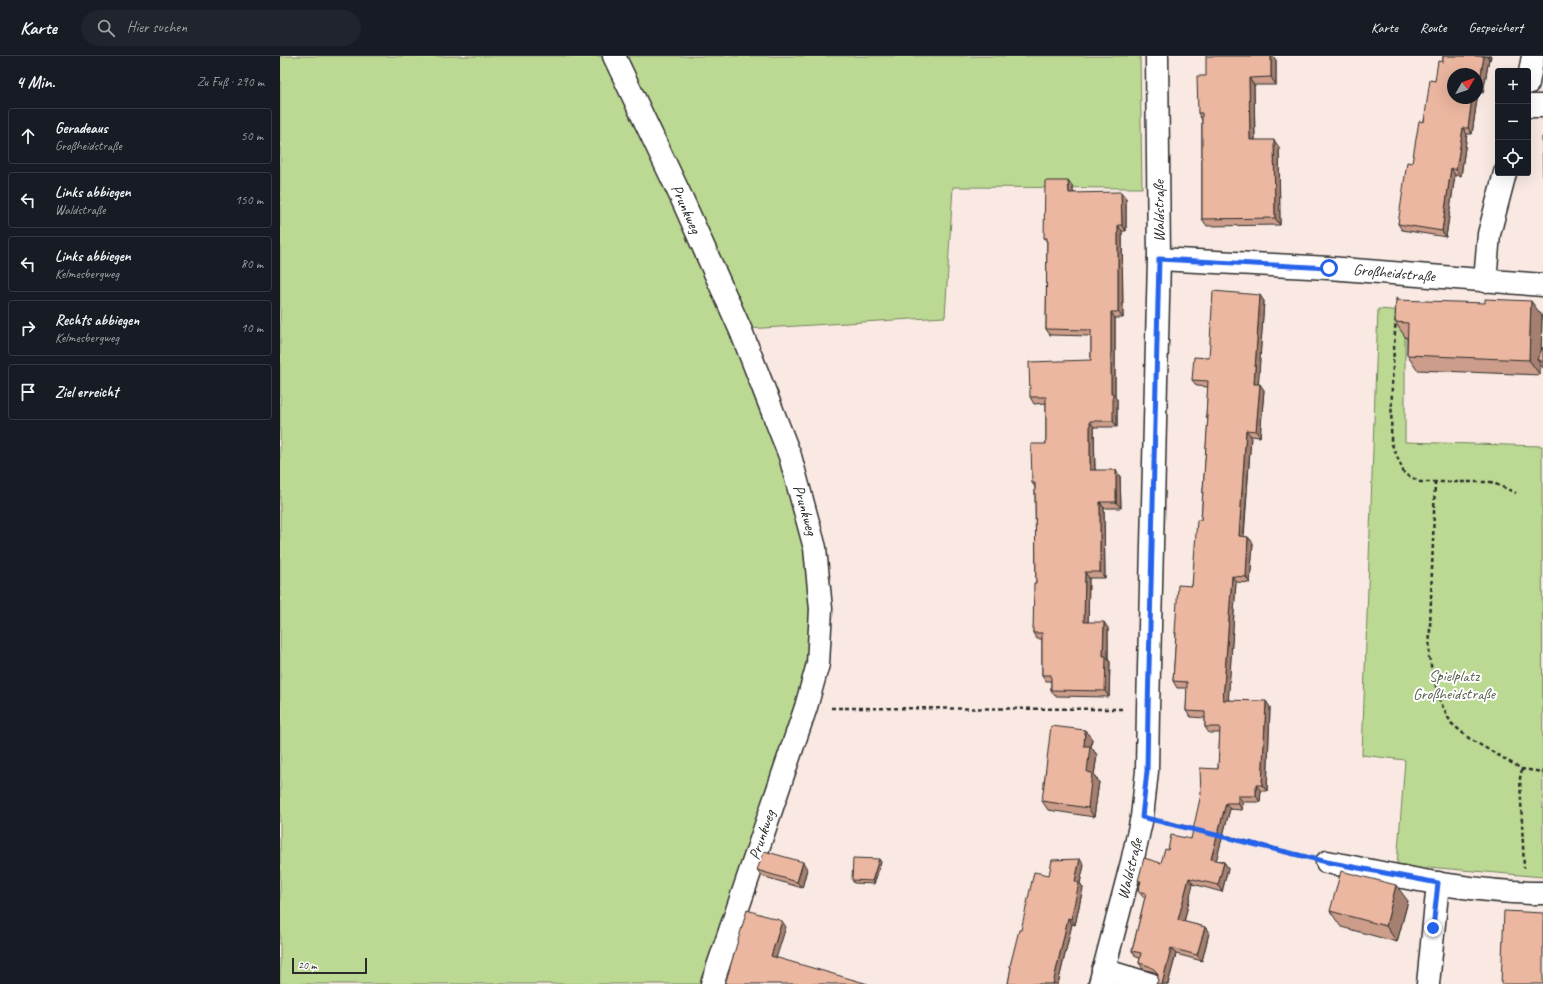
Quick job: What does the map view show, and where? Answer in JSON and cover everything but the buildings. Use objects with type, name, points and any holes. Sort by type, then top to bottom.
[{"type":"street","name":"Prunkweg","points":[[614,56],[683,201],[737,324],[790,456],[815,548],[821,609],[818,664],[806,708],[712,984]]},
{"type":"street","name":"Waldstraße","points":[[1102,977],[1132,862],[1142,817],[1147,771],[1159,259],[1157,56]]},
{"type":"street","points":[[1531,68],[1533,56]]},
{"type":"street","points":[[1531,106],[1543,106]]},
{"type":"street","points":[[1485,280],[1489,234],[1504,176]]},
{"type":"street","name":"Großheidstraße","points":[[1159,259],[1329,268],[1543,285]]},
{"type":"street","points":[[1327,862],[1480,890],[1534,893]]},
{"type":"street","points":[[1428,984],[1438,883]]},
{"type":"street","points":[[1102,977],[1150,984]]},
{"type":"path","points":[[1399,274],[1392,382],[1391,442],[1404,473],[1420,482],[1491,482],[1516,493]]},
{"type":"path","points":[[1434,482],[1429,657],[1440,699],[1451,723],[1470,739],[1522,769],[1543,772]]},
{"type":"path","points":[[806,708],[1148,709]]},
{"type":"path","points":[[1522,769],[1520,778],[1534,893]]},
{"type":"path","points":[[1142,817],[1196,829]]},
{"type":"path","points":[[1218,835],[1327,862]]},
{"type":"green space","points":[[280,56],[606,56],[733,333],[781,459],[808,551],[812,626],[799,701],[704,984],[280,984]]},
{"type":"green space","points":[[625,56],[1140,56],[1142,188],[953,187],[945,317],[747,329]]},
{"type":"green space","name":"Spielplatz Großheidstraße","points":[[1378,309],[1405,311],[1405,442],[1542,446],[1543,877],[1428,867],[1427,872],[1397,864],[1405,760],[1362,755]]},
{"type":"route","points":[[1329,268],[1159,259],[1147,771],[1142,817],[1327,862],[1438,883],[1433,928]]}]
